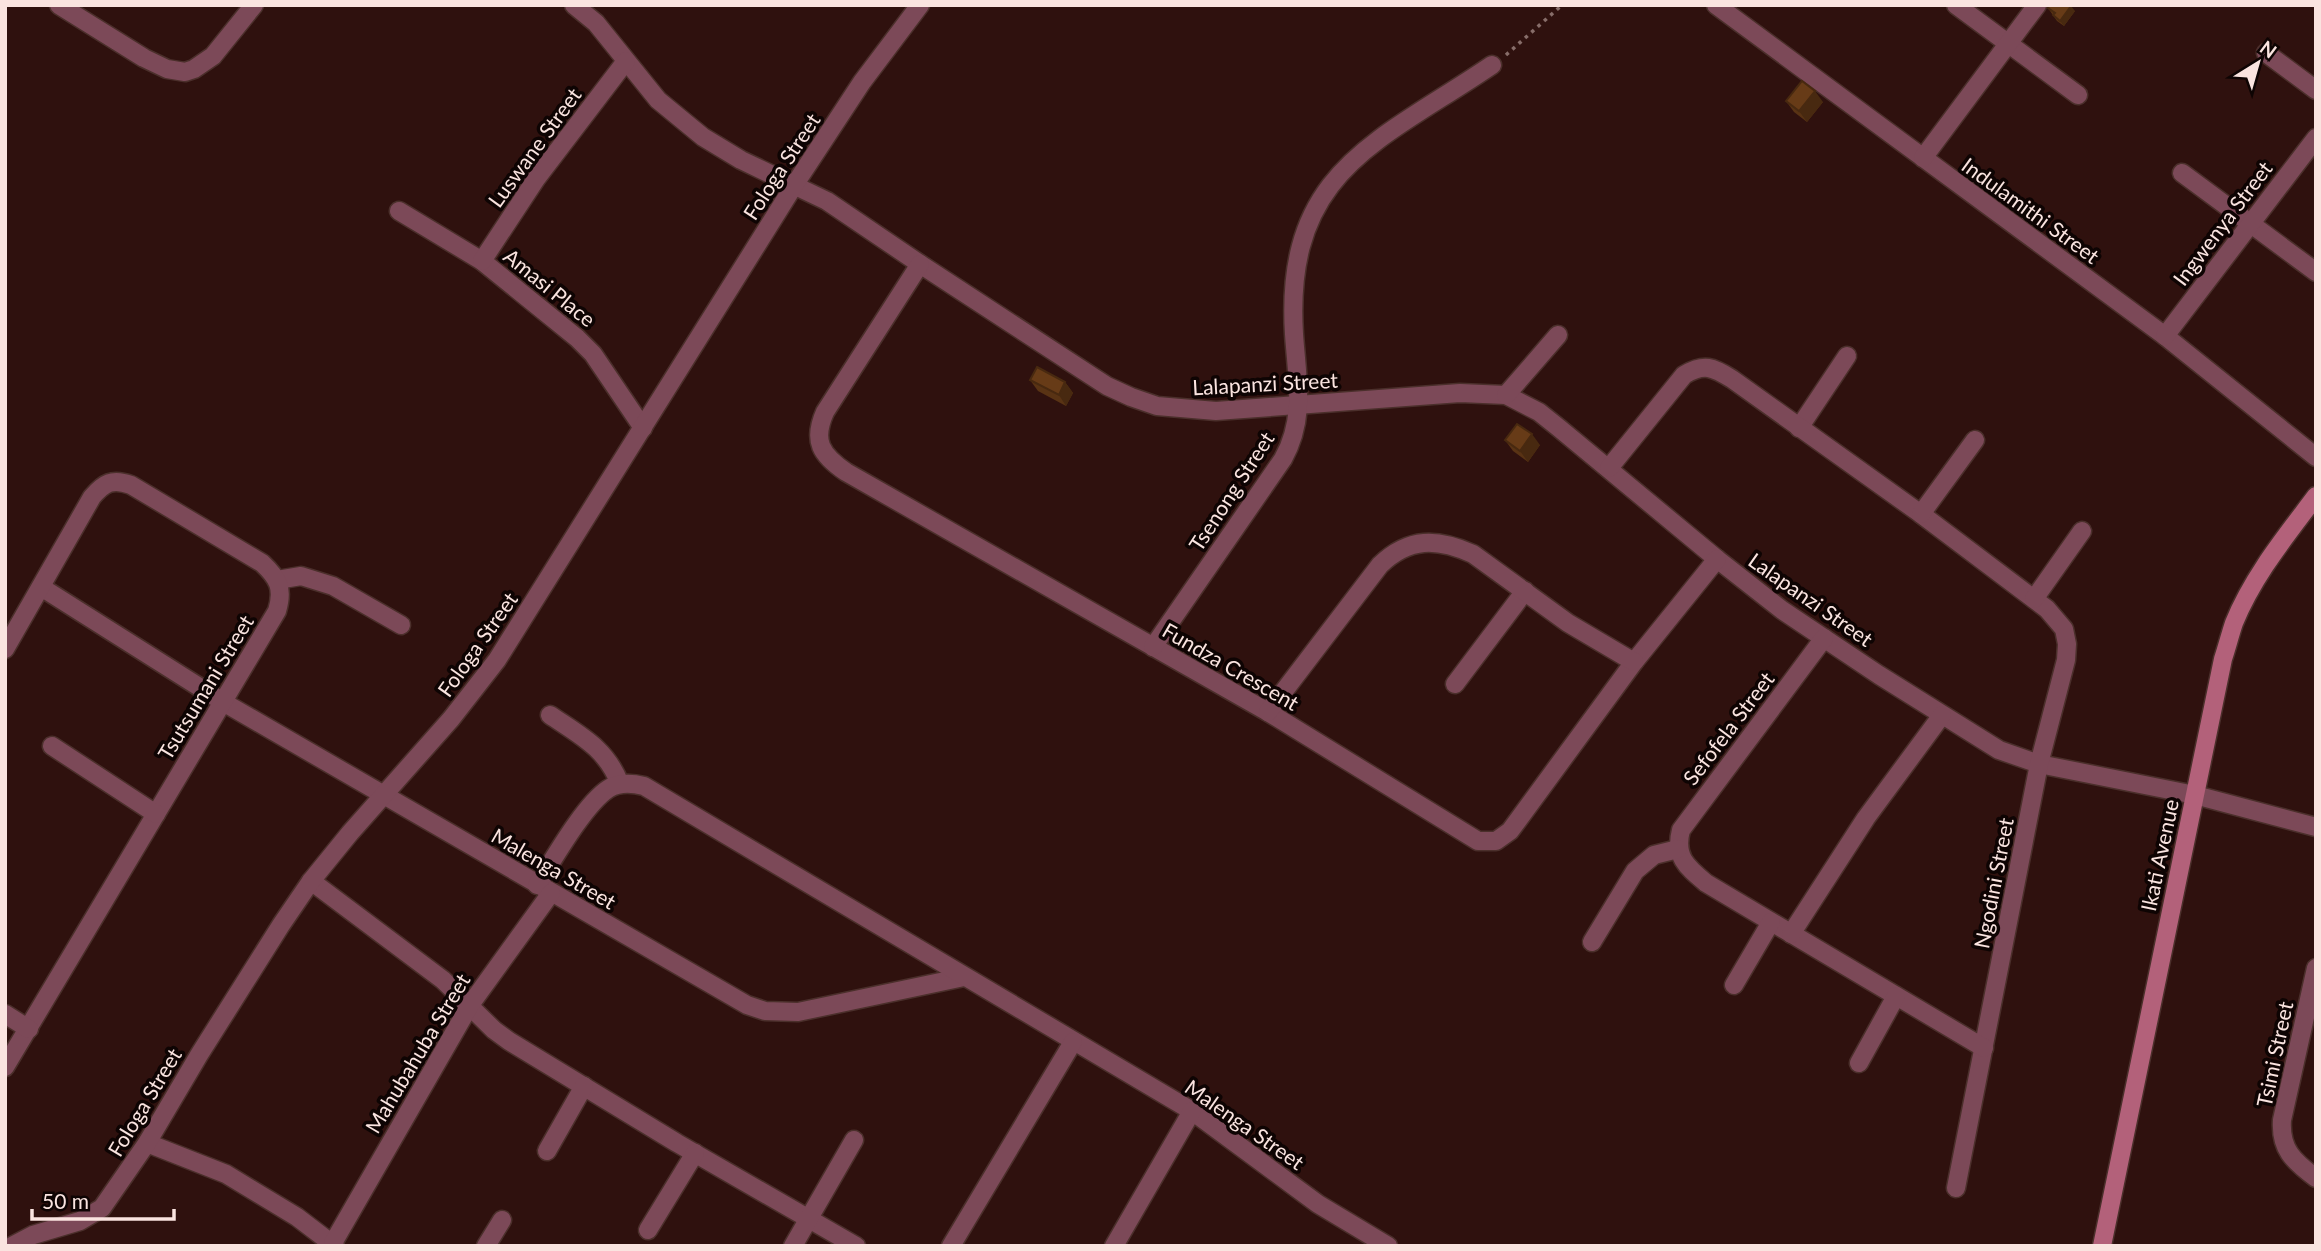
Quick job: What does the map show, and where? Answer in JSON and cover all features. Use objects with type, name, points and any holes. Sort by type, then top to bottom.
[{"type":"street","points":[[59,5],[85,12],[155,64],[176,72],[194,69],[213,56],[254,5]]},
{"type":"street","name":"Lalapanzi Street","points":[[573,5],[596,23],[658,100],[693,130],[741,160],[838,208],[1079,369],[1131,397],[1157,406],[1216,411],[1460,393],[1506,395],[1539,412],[1774,604],[1999,750],[2039,764],[2195,795],[2316,827]]},
{"type":"street","name":"Fologa Street","points":[[12,1246],[33,1235],[92,1216],[110,1198],[311,881],[475,691],[497,660],[794,184],[862,82],[920,5]]},
{"type":"street","name":"Indulamithi Street","points":[[1716,5],[2165,336],[2316,457]]},
{"type":"street","points":[[1956,5],[2078,95]]},
{"type":"street","points":[[1923,158],[2037,5]]},
{"type":"street","points":[[2266,53],[2316,90]]},
{"type":"street","name":"Luswane Street","points":[[482,261],[536,179],[626,61]]},
{"type":"street","name":"Tsenong Street","points":[[1153,647],[1283,459],[1296,432],[1298,405],[1293,283],[1303,242],[1321,198],[1337,175],[1370,146],[1492,65]]},
{"type":"street","name":"Ingwenya Street","points":[[2165,336],[2316,138]]},
{"type":"street","points":[[2182,173],[2316,272]]},
{"type":"street","name":"Amasi Place","points":[[399,211],[482,261],[586,345],[643,428]]},
{"type":"street","name":"Fundza Crescent","points":[[920,264],[825,412],[820,423],[821,448],[828,460],[1268,712],[1472,838],[1487,842],[1496,841],[1510,831],[1634,662],[1717,559]]},
{"type":"street","points":[[1506,395],[1558,335]]},
{"type":"street","points":[[1799,428],[1847,356]]},
{"type":"street","name":"Ngodini Street","points":[[1609,468],[1684,375],[1702,366],[1721,372],[1921,514],[2034,599],[2056,618],[2064,629],[2066,660],[2039,764],[1956,1188]]},
{"type":"street","points":[[1921,514],[1975,440]]},
{"type":"street","points":[[5,649],[92,497],[106,483],[114,481],[131,485],[262,563],[277,580],[301,576],[333,586],[401,625]]},
{"type":"street","name":"Ikati Avenue","points":[[2102,1246],[2223,659],[2234,623],[2252,586],[2316,496]]},
{"type":"street","points":[[2034,599],[2082,531]]},
{"type":"street","points":[[1268,712],[1374,572],[1391,554],[1421,543],[1439,542],[1455,546],[1486,562],[1586,635],[1634,662]]},
{"type":"street","name":"Tsutsumani Street","points":[[5,1068],[277,611],[281,599],[277,580]]},
{"type":"street","name":"Malenga Street","points":[[41,587],[223,702],[747,1005],[781,1013],[821,1009],[964,978],[1192,1111],[1318,1204],[1388,1246]]},
{"type":"street","points":[[1455,684],[1525,591]]},
{"type":"street","name":"Sefofela Street","points":[[1678,849],[1681,830],[1693,812],[1824,638]]},
{"type":"street","points":[[550,715],[596,747],[613,766],[620,784],[635,784],[658,793],[964,978]]},
{"type":"street","points":[[1791,934],[1866,818],[1942,715]]},
{"type":"street","points":[[52,746],[156,814]]},
{"type":"street","name":"Mahubahuba Street","points":[[147,1143],[226,1174],[297,1217],[334,1245],[470,1005],[544,889],[565,841],[598,797],[620,784]]},
{"type":"street","points":[[1592,942],[1635,871],[1654,855],[1678,849],[1690,869],[1706,883],[1984,1048]]},
{"type":"street","points":[[311,881],[443,980],[494,1030],[509,1041],[856,1246]]},
{"type":"street","points":[[1734,985],[1771,922]]},
{"type":"street","name":"Tsimi Street","points":[[2316,968],[2282,1120],[2281,1136],[2296,1162],[2316,1178]]},
{"type":"street","points":[[1860,1063],[1896,996]]},
{"type":"street","points":[[5,1014],[29,1029]]},
{"type":"street","points":[[951,1246],[1073,1042]]},
{"type":"street","points":[[548,1151],[584,1086]]},
{"type":"street","points":[[1117,1244],[1192,1111]]},
{"type":"street","points":[[793,1246],[854,1140]]},
{"type":"street","points":[[648,1230],[695,1153]]},
{"type":"street","points":[[486,1246],[502,1220]]},
{"type":"path","points":[[1492,65],[1535,31],[1562,5]]},
{"type":"building","points":[[2050,5],[2071,6],[2060,21],[2048,8]]},
{"type":"building","points":[[1802,81],[1815,91],[1799,111],[1786,101]]},
{"type":"building","points":[[1037,367],[1065,382],[1059,395],[1030,380]]},
{"type":"building","points":[[1517,424],[1532,434],[1520,451],[1505,440]]}]
